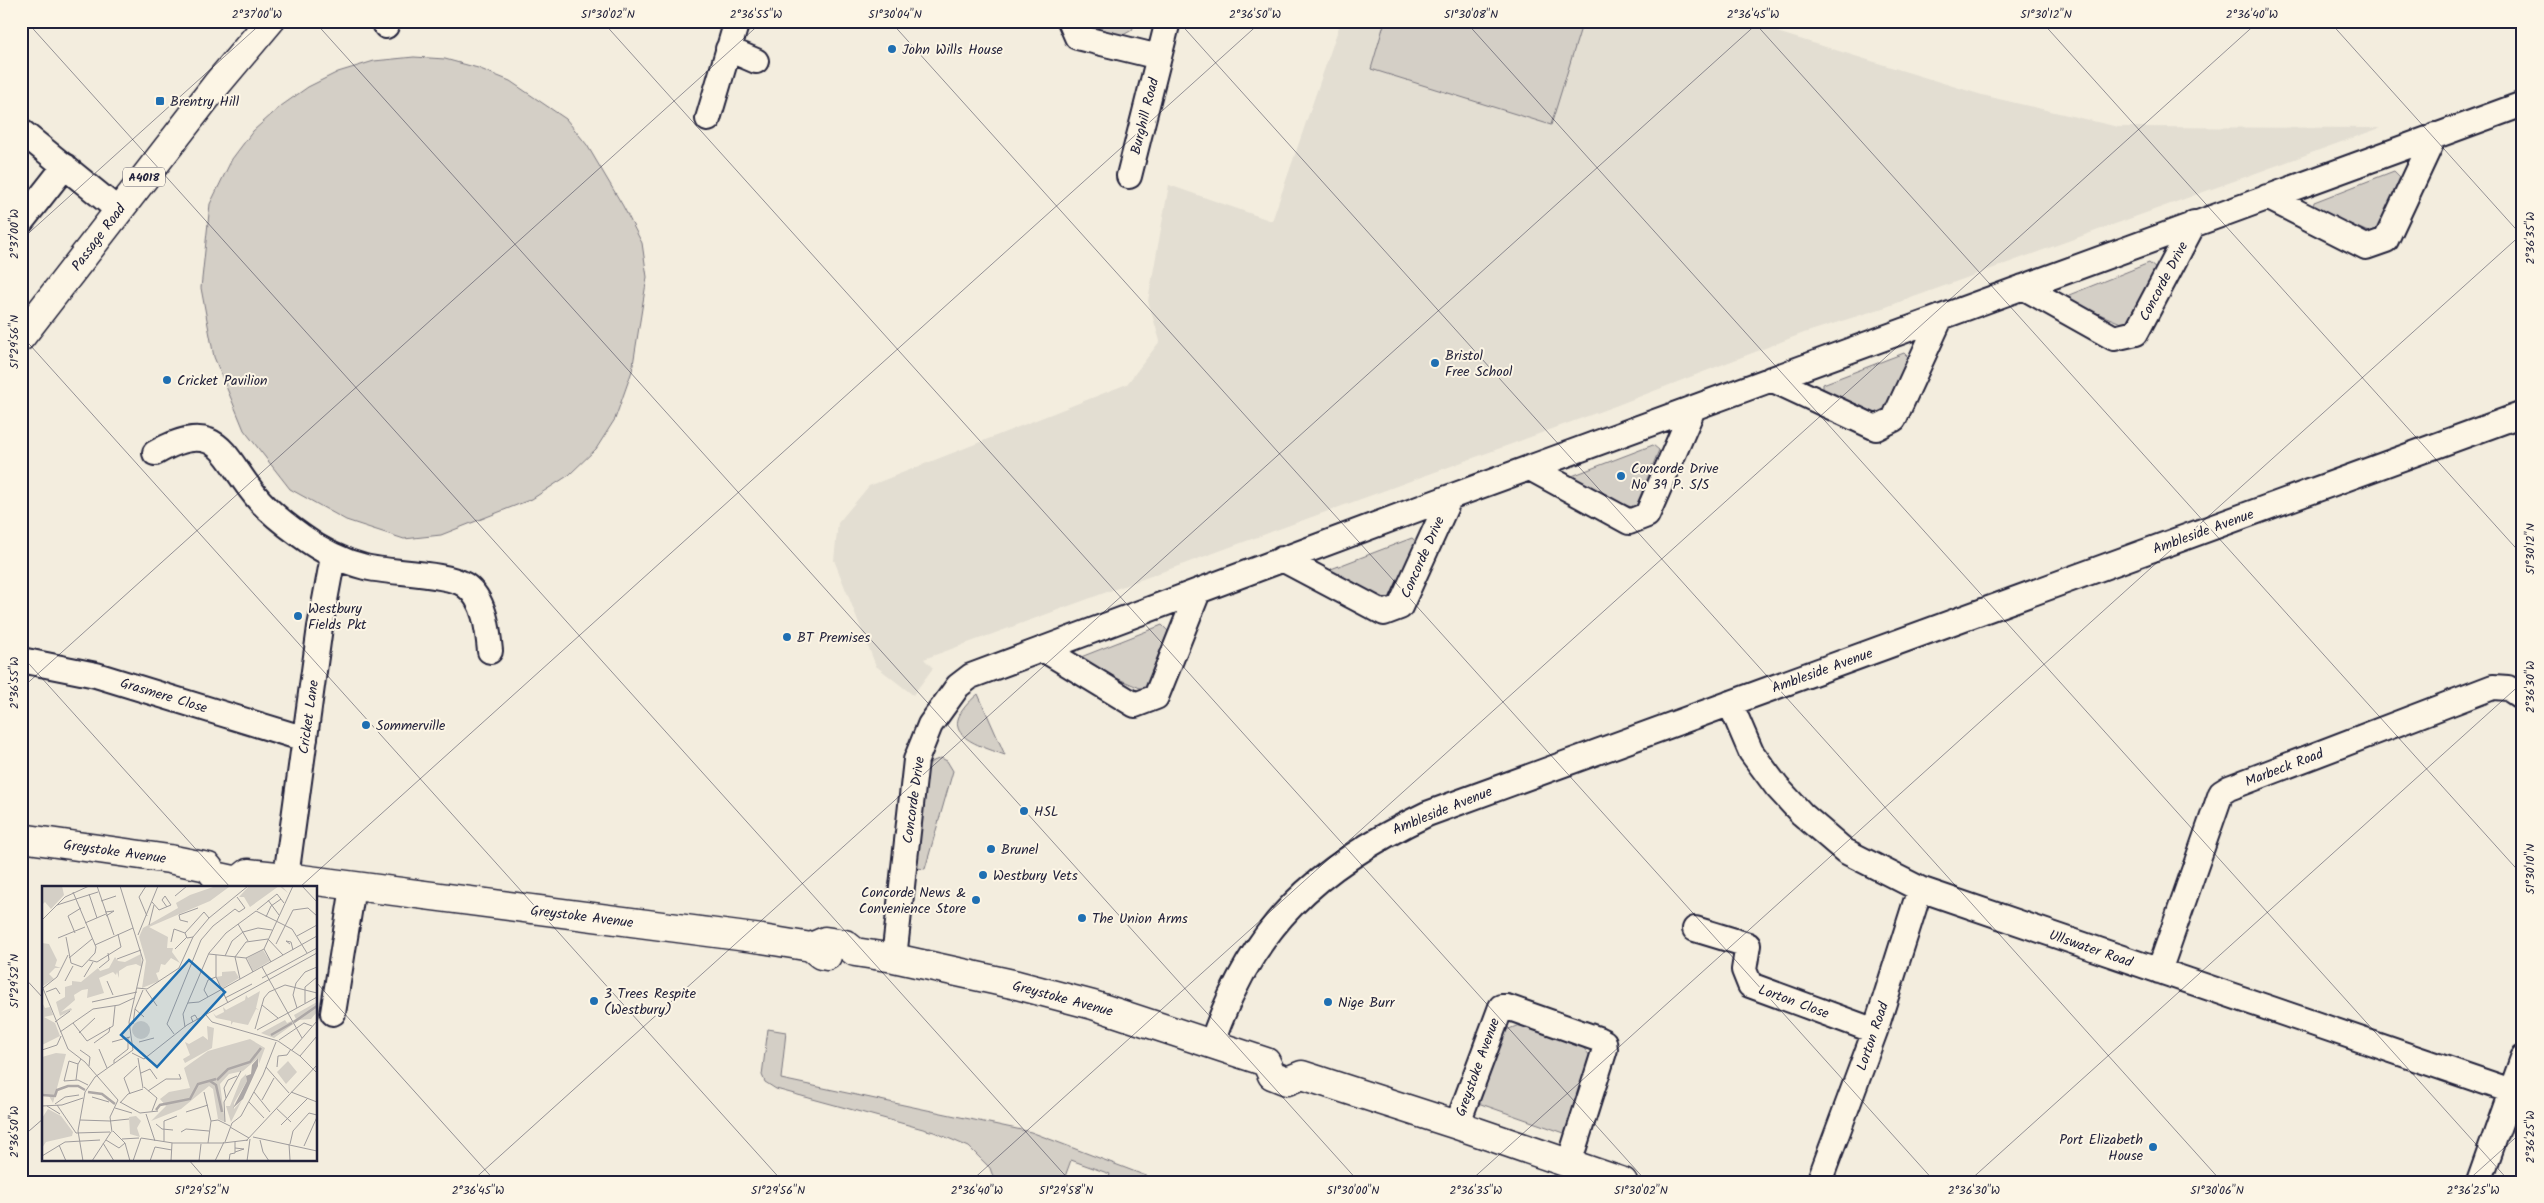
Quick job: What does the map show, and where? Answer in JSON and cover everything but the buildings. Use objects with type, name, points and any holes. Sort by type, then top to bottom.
[{"type":"street","name":"Passage Road","points":[[21,337],[217,84],[270,21]]},
{"type":"street","points":[[708,119],[736,21]]},
{"type":"street","points":[[1070,21],[1077,37],[1159,57]]},
{"type":"street","name":"Burghill Road","points":[[1128,176],[1168,21]]},
{"type":"street","points":[[728,49],[756,61]]},
{"type":"street","name":"Concorde Drive","points":[[894,958],[916,760],[922,740],[958,686],[971,676],[1450,497],[2523,104]]},
{"type":"street","points":[[21,131],[118,210]]},
{"type":"street","points":[[2268,197],[2366,247],[2386,240],[2436,135]]},
{"type":"street","points":[[21,222],[65,166]]},
{"type":"street","name":"Concorde Drive","points":[[2023,287],[2114,338],[2136,332],[2194,223]]},
{"type":"street","points":[[1771,379],[1876,428],[1894,419],[1940,317]]},
{"type":"street","points":[[1530,468],[1629,522],[1647,515],[1693,409]]},
{"type":"street","name":"Ambleside Avenue","points":[[1212,1043],[1222,1012],[1239,975],[1264,936],[1292,905],[1350,854],[1382,835],[1427,814],[2523,414]]},
{"type":"street","points":[[156,453],[176,441],[194,437],[212,443],[225,451],[260,500],[280,520],[333,557],[365,567],[443,578],[465,585],[481,606],[487,624],[490,651]]},
{"type":"street","name":"Concorde Drive","points":[[1282,559],[1384,613],[1400,607],[1450,497]]},
{"type":"street","name":"Cricket Lane","points":[[286,877],[320,627],[333,557]]},
{"type":"street","points":[[1043,649],[1135,706],[1156,697],[1198,592]]},
{"type":"street","name":"Grasmere Close","points":[[21,660],[96,674],[305,739]]},
{"type":"street","name":"Marbeck Road","points":[[2158,971],[2221,793],[2229,788],[2494,687],[2508,688],[2523,698]]},
{"type":"street","name":"Ullswater Road","points":[[1730,703],[1751,752],[1777,787],[1802,814],[1845,851],[1920,889],[2516,1092]]},
{"type":"street","name":"Greystoke Avenue","points":[[21,838],[170,859],[208,867],[218,860],[233,862],[243,864],[248,873],[812,947],[821,955],[842,958],[854,952],[894,958],[992,979],[1093,1005],[1266,1062],[1278,1056],[1297,1063],[1302,1075],[1457,1124],[1623,1182]]},
{"type":"street","points":[[333,1013],[352,887]]},
{"type":"street","name":"Lorton Road","points":[[1819,1182],[1875,1031],[1920,889]]},
{"type":"street","name":"Lorton Close","points":[[1695,929],[1748,945],[1744,970],[1750,985],[1875,1031]]},
{"type":"street","name":"Greystoke Avenue","points":[[1457,1124],[1500,1008],[1507,1007],[1604,1042],[1605,1049],[1569,1163]]},
{"type":"street","points":[[2479,1182],[2516,1092],[2523,1058]]},
{"type":"shaded area","points":[[1095,21],[1136,21],[1132,30],[1118,38],[1102,34]]},
{"type":"shaded area","name":"Bristol Free School","points":[[1341,21],[1741,21],[1982,95],[2118,127],[2380,128],[1886,307],[1804,333],[1615,406],[924,659],[933,668],[913,695],[876,666],[834,560],[838,523],[869,486],[1127,384],[1160,341],[1148,301],[1169,185],[1272,221]]},
{"type":"shaded area","points":[[1385,21],[1583,21],[1551,125],[1371,69]]},
{"type":"shaded area","points":[[414,57],[445,59],[478,68],[510,81],[566,119],[587,145],[623,206],[642,243],[647,277],[632,371],[615,419],[596,449],[569,475],[532,499],[441,535],[404,539],[346,520],[290,489],[244,430],[214,357],[201,288],[210,204],[232,159],[253,131],[281,106],[308,87],[338,72],[374,61]]},
{"type":"shaded area","points":[[2394,171],[2400,177],[2378,232],[2373,234],[2313,208],[2314,202]]},
{"type":"shaded area","points":[[2149,263],[2156,269],[2133,325],[2128,326],[2068,301],[2069,295]]},
{"type":"shaded area","points":[[1904,353],[1910,359],[1882,416],[1823,391],[1823,384]]},
{"type":"shaded area","points":[[1653,445],[1659,450],[1636,506],[1631,507],[1571,482],[1572,476]]},
{"type":"shaded area","points":[[1412,538],[1418,543],[1391,601],[1331,575],[1331,569]]},
{"type":"shaded area","points":[[1162,625],[1168,631],[1145,687],[1140,688],[1081,663],[1081,657]]},
{"type":"shaded area","points":[[978,694],[1005,755],[980,746],[962,734],[958,727],[958,718],[965,707]]},
{"type":"shaded area","points":[[941,758],[947,761],[953,771],[925,869],[917,868],[927,767],[931,762]]},
{"type":"shaded area","points":[[1519,1025],[1582,1046],[1591,1057],[1570,1135],[1475,1102],[1504,1031]]},
{"type":"shaded area","points":[[768,1029],[786,1032],[781,1079],[1031,1132],[1162,1182],[1107,1182],[1110,1174],[1071,1160],[1063,1182],[995,1182],[990,1168],[969,1147],[934,1132],[776,1089],[765,1082],[762,1075]]},
{"type":"place","name":"John Wills House","points":[[892,49]]},
{"type":"place","name":"Brentry Hill","points":[[160,101]]},
{"type":"place","name":"Bristol Free School","points":[[1435,363]]},
{"type":"place","name":"Cricket Pavilion","points":[[167,380]]},
{"type":"place","name":"Concorde Drive No 39 P. S/S","points":[[1621,476]]},
{"type":"place","name":"Westbury Fields Pkt","points":[[298,616]]},
{"type":"place","name":"BT Premises","points":[[787,637]]},
{"type":"place","name":"Sommerville","points":[[366,725]]},
{"type":"place","name":"HSL","points":[[1024,811]]},
{"type":"place","name":"Brunel","points":[[991,849]]},
{"type":"place","name":"Westbury Vets","points":[[983,875]]},
{"type":"place","name":"Concorde News & Convenience Store","points":[[976,900]]},
{"type":"place","name":"The Union Arms","points":[[1082,918]]},
{"type":"place","name":"3 Trees Respite (Westbury)","points":[[594,1001]]},
{"type":"place","name":"Nige Burr","points":[[1328,1002]]},
{"type":"place","name":"Port Elizabeth House","points":[[2153,1147]]}]
